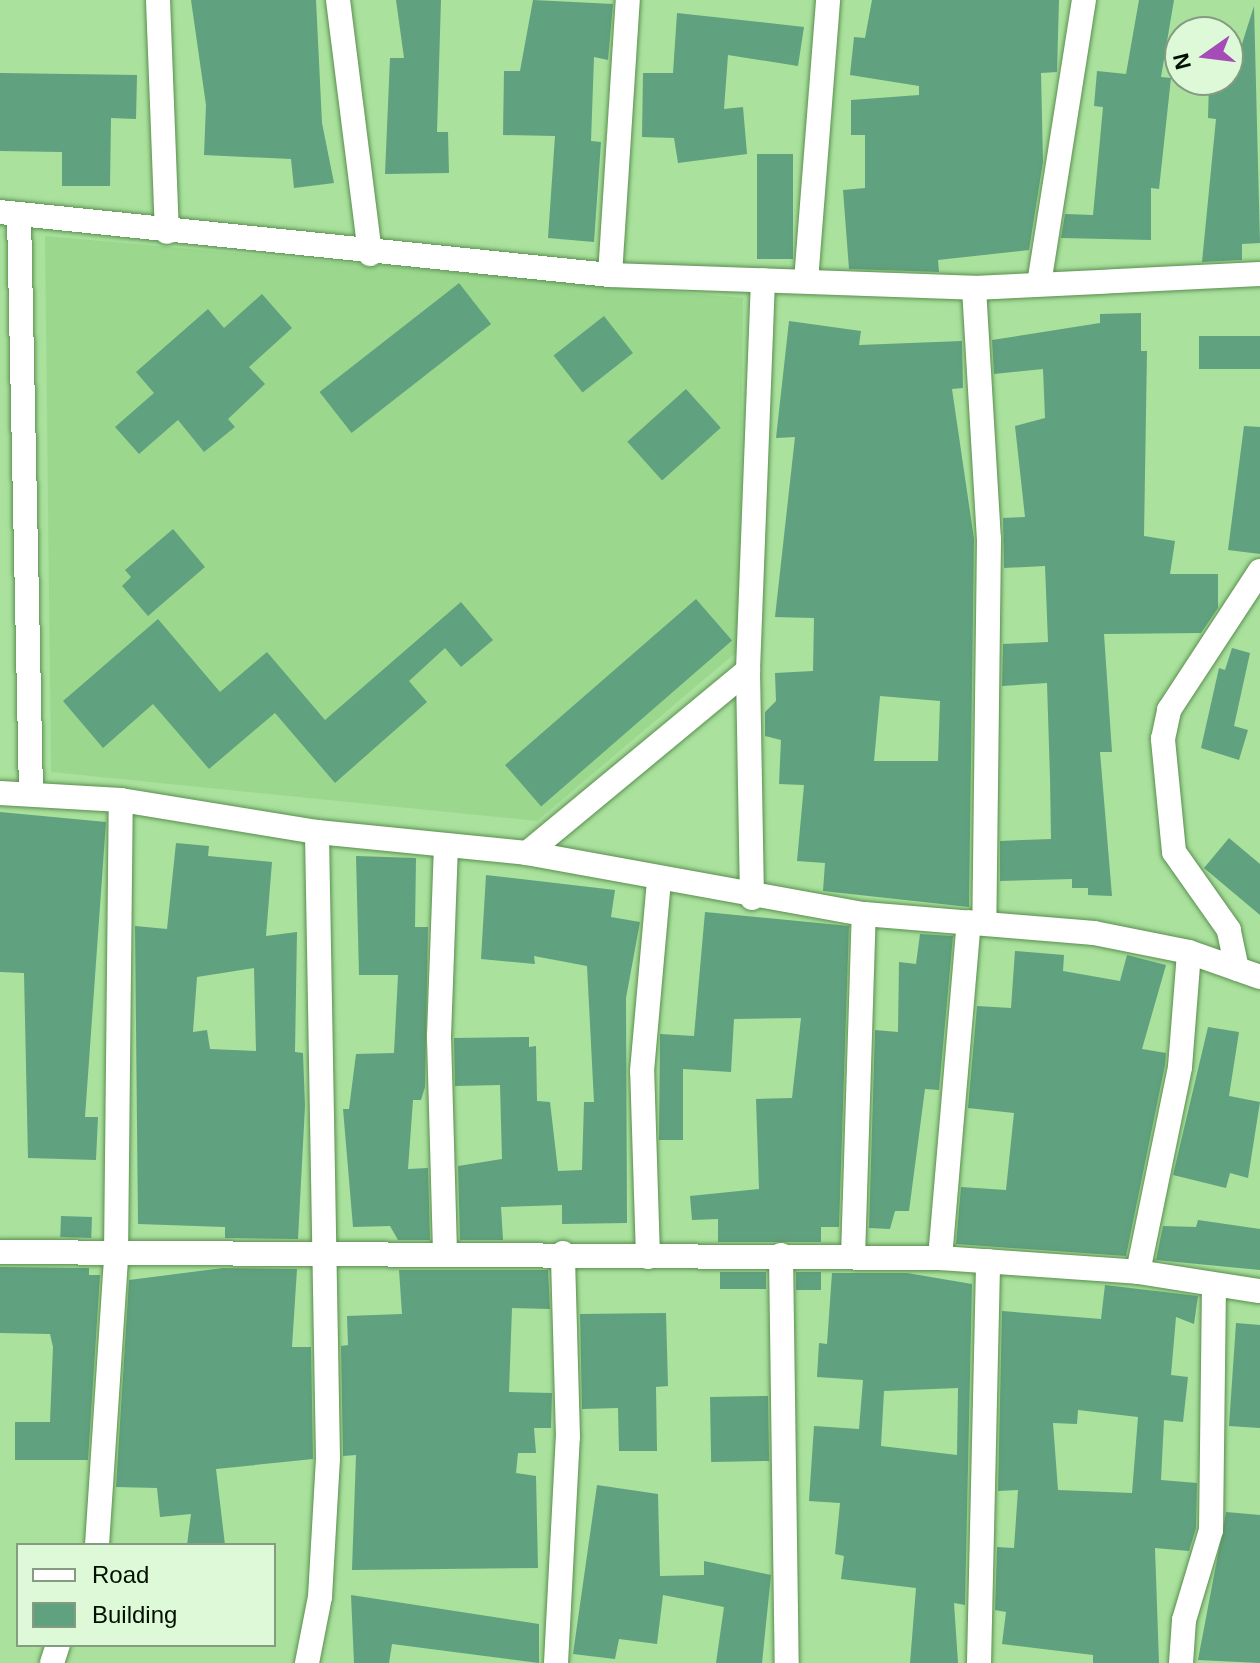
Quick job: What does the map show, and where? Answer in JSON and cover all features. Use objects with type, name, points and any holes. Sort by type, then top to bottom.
[{"type":"street","points":[[158,0],[167,232]]},
{"type":"street","points":[[338,0],[370,254]]},
{"type":"street","points":[[610,275],[628,0]]},
{"type":"street","points":[[806,281],[828,0]]},
{"type":"street","points":[[1039,284],[1084,0]]},
{"type":"street","points":[[31,794],[9,213],[370,254],[610,275],[974,288],[1260,274]]},
{"type":"street","points":[[752,898],[748,670],[763,280]]},
{"type":"street","points":[[940,1258],[976,923],[989,539],[974,288]]},
{"type":"street","points":[[1249,973],[1229,930],[1174,852],[1163,739],[1169,710],[1260,571]]},
{"type":"street","points":[[527,853],[748,670]]},
{"type":"street","points":[[0,793],[121,800],[317,832],[527,853],[752,898],[864,914],[976,923],[1189,952],[1249,973]]},
{"type":"street","points":[[97,1543],[116,1256],[121,800]]},
{"type":"street","points":[[307,1663],[320,1597],[328,1458],[322,1254],[317,832]]},
{"type":"street","points":[[445,1252],[439,1036],[446,845]]},
{"type":"street","points":[[648,1257],[642,1071],[659,880]]},
{"type":"street","points":[[853,1257],[864,914]]},
{"type":"street","points":[[1138,1272],[1180,1067],[1189,952]]},
{"type":"street","points":[[0,1252],[116,1256],[445,1252],[648,1257],[781,1255],[940,1258],[1138,1272],[1214,1287],[1260,1291]]},
{"type":"street","points":[[556,1663],[568,1437],[563,1253]]},
{"type":"street","points":[[781,1255],[787,1663]]},
{"type":"street","points":[[979,1663],[988,1261]]},
{"type":"street","points":[[1181,1663],[1184,1620],[1211,1530],[1214,1287]]},
{"type":"shaded area","points":[[45,236],[743,298],[739,650],[537,821],[51,772]]},
{"type":"building","points":[[191,0],[316,0],[322,123],[334,183],[294,188],[291,159],[204,155],[206,105]]},
{"type":"building","points":[[396,0],[441,0],[437,132],[448,132],[449,173],[385,174],[390,58],[404,58]]},
{"type":"building","points":[[533,0],[613,4],[608,60],[594,57],[591,141],[601,142],[594,242],[548,238],[555,136],[503,135],[504,71],[520,71]]},
{"type":"building","points":[[872,0],[1059,0],[1057,72],[1041,73],[1043,162],[1029,250],[938,260],[939,272],[849,269],[843,190],[865,188],[865,135],[851,135],[851,100],[919,95],[919,86],[850,75],[854,37],[865,38]]},
{"type":"building","points":[[1139,0],[1174,0],[1171,16],[1164,16],[1161,77],[1164,77],[1164,96],[1169,96],[1159,189],[1151,188],[1151,240],[1061,238],[1065,214],[1093,215],[1103,107],[1094,106],[1097,71],[1126,74]]},
{"type":"building","points":[[1254,6],[1260,243],[1242,244],[1242,260],[1202,262],[1216,119],[1208,118],[1209,96],[1244,96],[1244,38]]},
{"type":"building","points":[[677,13],[804,27],[798,66],[728,55],[724,109],[743,107],[747,154],[678,163],[674,138],[642,137],[643,73],[673,73]]},
{"type":"building","points":[[0,73],[137,75],[136,119],[111,118],[110,186],[62,186],[62,152],[0,151]]},
{"type":"building","points":[[757,154],[793,154],[793,259],[757,259]]},
{"type":"building","points":[[459,283],[491,324],[352,433],[320,392]]},
{"type":"building","points":[[262,294],[292,328],[249,367],[265,384],[228,419],[235,427],[204,452],[178,420],[139,454],[115,427],[154,393],[136,372],[208,309],[224,328]]},
{"type":"building","points":[[1141,313],[1141,351],[1147,351],[1144,536],[1175,541],[1170,574],[1218,574],[1218,608],[1201,633],[1104,634],[1112,752],[1100,752],[1112,896],[1088,895],[1088,888],[1072,888],[1072,879],[1000,881],[1000,841],[1051,839],[1047,683],[1002,686],[1003,644],[1048,642],[1045,566],[1004,568],[1003,518],[1025,517],[1015,426],[1045,418],[1043,369],[994,374],[992,340],[1100,323],[1100,314]]},
{"type":"building","points":[[604,316],[633,353],[583,392],[554,355]]},
{"type":"building","points":[[789,321],[861,331],[859,345],[962,341],[963,388],[952,389],[974,539],[969,907],[823,891],[825,863],[797,861],[804,785],[779,784],[781,740],[765,736],[765,712],[776,701],[775,673],[813,671],[814,618],[775,617],[795,437],[776,438]],"holes":[[[880,696],[940,701],[938,761],[874,761]]]},
{"type":"building","points":[[1199,336],[1260,336],[1260,369],[1199,369]]},
{"type":"building","points":[[686,389],[721,428],[662,481],[627,442]]},
{"type":"building","points":[[1244,426],[1260,427],[1260,554],[1228,550]]},
{"type":"building","points":[[173,529],[205,567],[148,616],[122,586],[131,577],[125,570]]},
{"type":"building","points":[[696,599],[732,641],[541,806],[505,765]]},
{"type":"building","points":[[461,602],[493,640],[461,667],[445,648],[409,681],[427,702],[335,783],[275,713],[209,769],[153,704],[103,748],[63,701],[158,619],[220,692],[267,652],[325,720]]},
{"type":"building","points":[[1232,648],[1250,653],[1234,726],[1248,730],[1239,760],[1201,748],[1219,668],[1225,670]]},
{"type":"building","points":[[0,812],[106,822],[85,1117],[98,1117],[96,1160],[28,1158],[24,973],[0,972]]},
{"type":"building","points":[[1229,838],[1260,864],[1260,915],[1204,868]]},
{"type":"building","points":[[176,843],[209,846],[208,856],[272,862],[266,936],[297,932],[295,1052],[303,1053],[305,1106],[298,1239],[225,1238],[225,1227],[138,1224],[135,926],[167,929]],"holes":[[[254,968],[256,1051],[210,1049],[207,1030],[193,1032],[197,977]]]},
{"type":"building","points":[[356,856],[416,858],[415,927],[428,927],[425,1087],[421,1100],[413,1100],[408,1169],[428,1168],[430,1240],[398,1240],[390,1226],[353,1227],[343,1109],[349,1109],[356,1054],[394,1053],[398,975],[359,975]]},
{"type":"building","points":[[486,875],[615,890],[611,917],[640,922],[626,998],[627,1223],[562,1224],[562,1205],[501,1207],[503,1240],[460,1240],[458,1166],[502,1159],[500,1085],[455,1086],[454,1038],[529,1037],[529,1047],[536,1046],[537,1101],[550,1102],[558,1171],[582,1170],[584,1102],[594,1102],[587,966],[534,956],[535,964],[481,959]]},
{"type":"building","points":[[705,912],[849,926],[839,1227],[821,1227],[821,1242],[718,1242],[718,1219],[692,1220],[690,1196],[759,1189],[756,1099],[792,1098],[801,1018],[734,1019],[731,1072],[683,1069],[683,1140],[659,1140],[660,1034],[694,1036]]},
{"type":"building","points":[[920,934],[953,936],[939,1090],[925,1089],[909,1211],[895,1211],[890,1229],[869,1228],[875,1030],[898,1032],[899,962],[916,964]]},
{"type":"building","points":[[1015,951],[1064,955],[1063,971],[1120,981],[1127,955],[1166,965],[1142,1049],[1166,1053],[1165,1065],[1126,1256],[956,1244],[961,1187],[1006,1190],[1014,1113],[968,1108],[977,1006],[1011,1008]]},
{"type":"building","points":[[1208,1027],[1239,1032],[1229,1096],[1260,1102],[1248,1178],[1230,1173],[1226,1188],[1173,1175]]},
{"type":"building","points":[[61,1216],[92,1217],[91,1238],[60,1237]]},
{"type":"building","points":[[1198,1220],[1260,1229],[1260,1270],[1156,1260],[1163,1226],[1196,1227]]},
{"type":"building","points":[[0,1267],[89,1268],[89,1275],[100,1275],[88,1460],[15,1460],[15,1422],[50,1422],[53,1347],[50,1334],[0,1333]]},
{"type":"building","points":[[223,1268],[297,1269],[292,1347],[311,1347],[313,1459],[216,1469],[225,1543],[187,1543],[191,1514],[160,1517],[157,1488],[116,1487],[129,1280]]},
{"type":"building","points":[[399,1270],[548,1270],[550,1309],[512,1308],[509,1392],[552,1393],[551,1428],[534,1428],[536,1453],[518,1453],[516,1473],[536,1476],[538,1568],[352,1570],[356,1455],[343,1456],[341,1346],[348,1345],[347,1316],[402,1314]]},
{"type":"building","points":[[720,1272],[766,1272],[766,1289],[720,1289]]},
{"type":"building","points":[[796,1272],[821,1272],[821,1290],[796,1290]]},
{"type":"building","points":[[832,1273],[907,1273],[972,1284],[965,1605],[954,1603],[958,1663],[910,1663],[916,1588],[841,1579],[844,1556],[835,1554],[840,1503],[809,1501],[814,1426],[859,1429],[863,1380],[817,1377],[819,1343],[827,1344]],"holes":[[[958,1388],[957,1455],[881,1446],[884,1391]]]},
{"type":"building","points":[[1105,1285],[1198,1296],[1194,1324],[1176,1317],[1171,1375],[1188,1377],[1183,1422],[1164,1420],[1161,1480],[1197,1483],[1196,1528],[1189,1551],[1155,1548],[1159,1663],[1093,1663],[1093,1655],[1002,1644],[1006,1612],[995,1610],[997,1547],[1014,1548],[1018,1490],[998,1491],[1002,1311],[1101,1319]],"holes":[[[1078,1410],[1138,1417],[1132,1493],[1058,1490],[1053,1423],[1077,1424]]]},
{"type":"building","points":[[666,1313],[668,1386],[656,1387],[657,1451],[619,1451],[618,1408],[582,1409],[580,1314]]},
{"type":"building","points":[[1236,1323],[1260,1325],[1260,1428],[1229,1426]]},
{"type":"building","points":[[768,1396],[769,1461],[711,1462],[710,1397]]},
{"type":"building","points":[[597,1485],[658,1494],[660,1576],[704,1575],[704,1561],[771,1575],[762,1663],[716,1663],[724,1607],[663,1595],[657,1644],[619,1639],[615,1659],[573,1654]]},
{"type":"building","points":[[1226,1512],[1260,1515],[1260,1663],[1198,1660]]},
{"type":"building","points":[[351,1595],[539,1624],[539,1663],[392,1644],[389,1663],[354,1663]]}]
